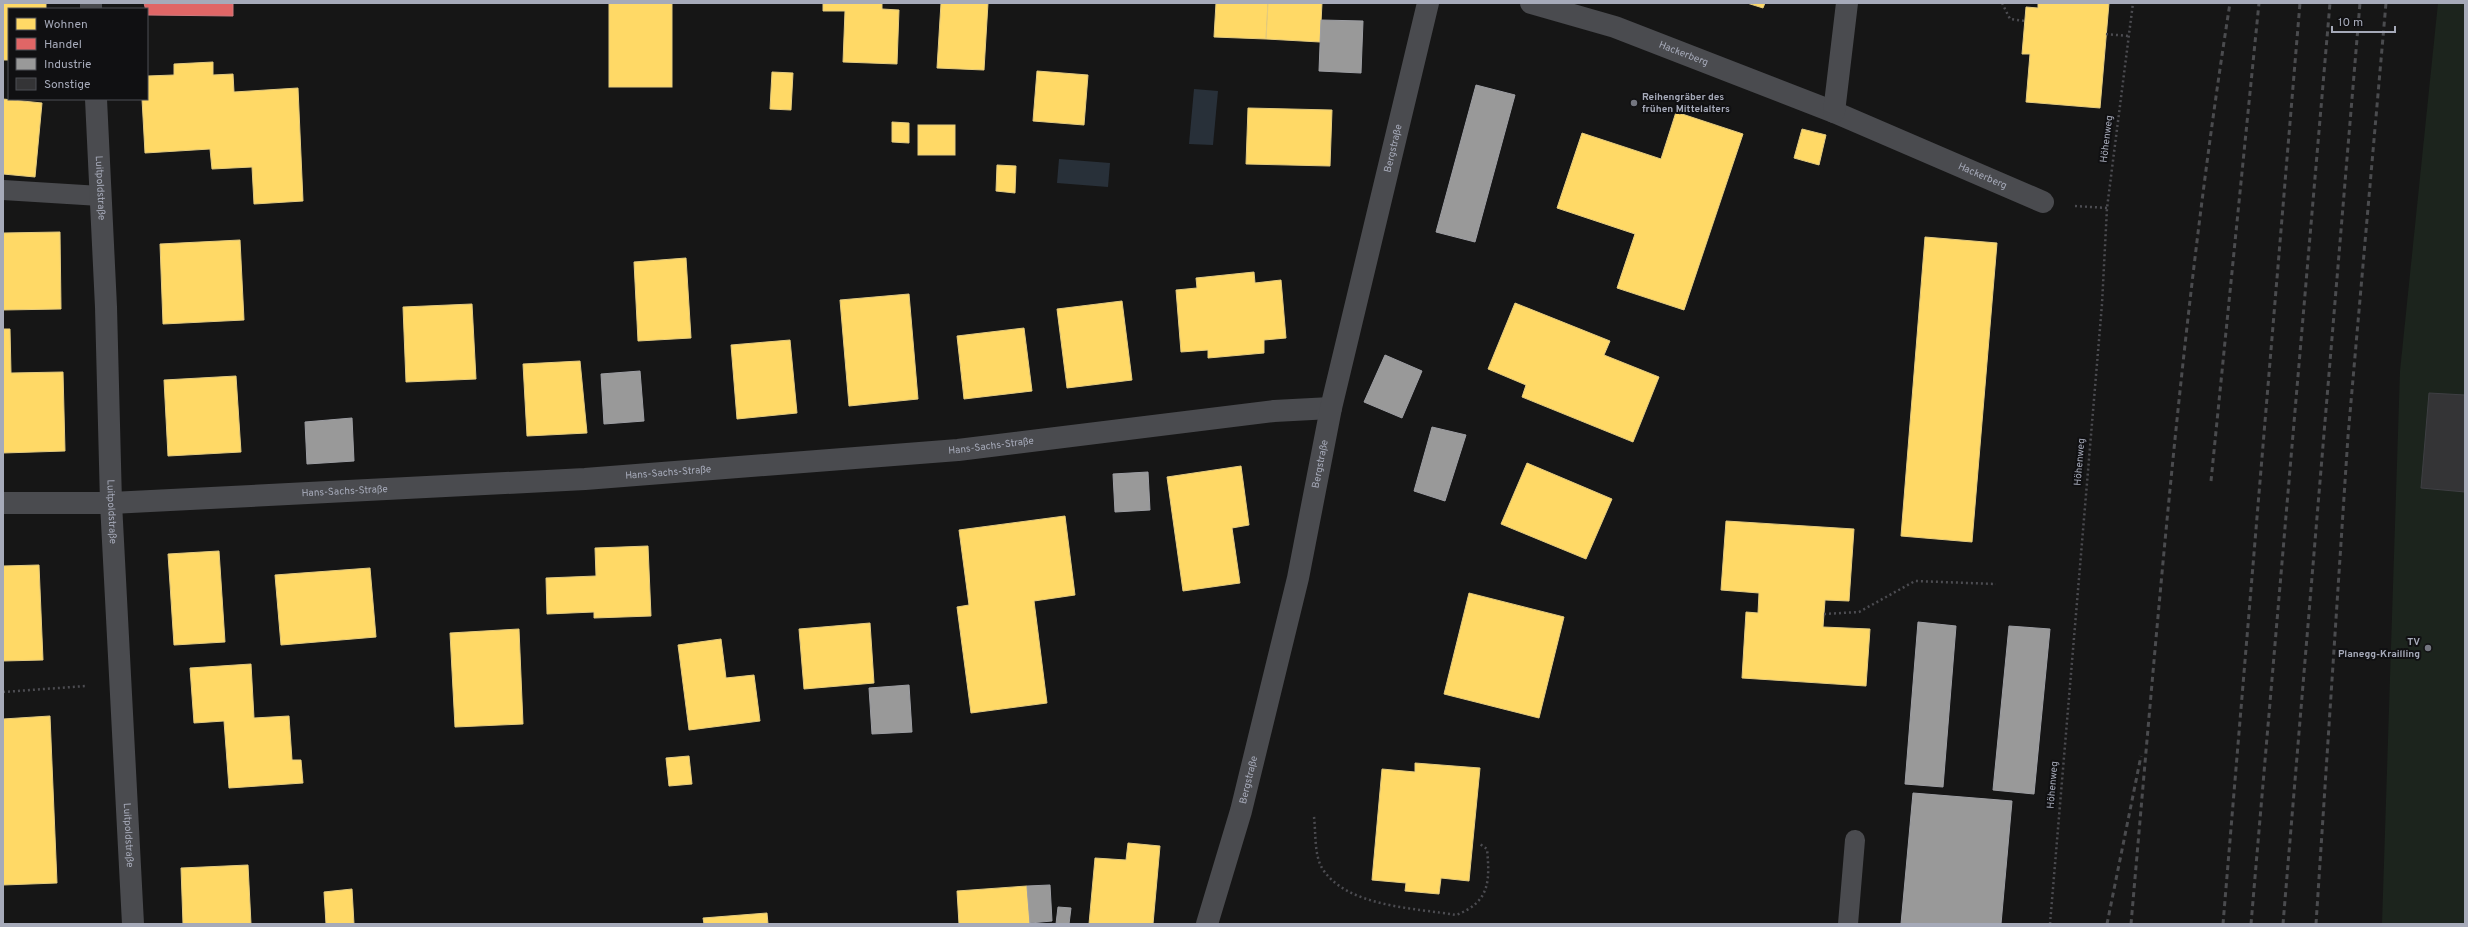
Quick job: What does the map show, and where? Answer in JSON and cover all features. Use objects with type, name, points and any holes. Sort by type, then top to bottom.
[{"type":"street","name":"Bergstraße","points":[[1207,924],[1241,811],[1298,578],[1331,408],[1428,3]]},
{"type":"street","name":"Hackerberg","points":[[1531,3],[1615,26],[1834,112],[2043,202]]},
{"type":"street","points":[[1834,112],[1847,3]]},
{"type":"street","name":"Luitpoldstraße","points":[[96,100],[111,503],[133,924]]},
{"type":"street","name":"Hans-Sachs-Straße","points":[[3,504],[111,503],[585,479],[958,450],[1274,411],[1331,408]]},
{"type":"lane","points":[[3,190],[100,196]]},
{"type":"lane","points":[[1848,924],[1855,840]]},
{"type":"path","points":[[2002,3],[2010,19],[2025,21]]},
{"type":"path","name":"Höhenweg","points":[[2050,924],[2101,312],[2107,208],[2133,3]]},
{"type":"path","points":[[2106,34],[2128,36]]},
{"type":"path","points":[[1824,614],[1859,612],[1915,581],[1996,584]]},
{"type":"path","points":[[3,692],[120,683]]},
{"type":"path","points":[[1314,818],[1316,852],[1322,868],[1336,884],[1360,898],[1456,915],[1469,910],[1481,899],[1487,888],[1489,871],[1487,849],[1480,844]]},
{"type":"shaded area","name":"TV Planegg-Krailling","points":[[2438,3],[2465,3],[2465,924],[2382,924],[2400,371]]},
{"type":"shaded area","points":[[1194,89],[1218,91],[1213,145],[1189,144]]},
{"type":"shaded area","points":[[1059,159],[1110,163],[1108,187],[1057,183]]},
{"type":"building: Wohnen","points":[[3,3],[46,3],[46,8],[8,8],[8,60],[3,60]]},
{"type":"building: Wohnen","points":[[609,3],[672,3],[672,87],[609,87]]},
{"type":"building: Wohnen","points":[[823,3],[882,3],[882,9],[899,10],[897,64],[843,62],[845,11],[823,11]]},
{"type":"building: Wohnen","points":[[941,3],[988,3],[984,70],[937,68]]},
{"type":"building: Wohnen","points":[[1216,3],[1268,3],[1266,39],[1214,37]]},
{"type":"building: Wohnen","points":[[1268,3],[1322,3],[1320,42],[1266,39]]},
{"type":"building: Wohnen","points":[[1747,3],[1765,3],[1763,8]]},
{"type":"building: Wohnen","points":[[2038,3],[2109,3],[2100,108],[2026,102],[2030,54],[2022,54],[2026,7],[2038,8]]},
{"type":"building: Wohnen","points":[[213,62],[213,75],[233,74],[234,92],[298,88],[303,201],[254,204],[252,167],[212,169],[210,149],[145,153],[142,100],[148,100],[148,76],[174,75],[174,64]]},
{"type":"building: Wohnen","points":[[1037,71],[1088,75],[1084,125],[1033,121]]},
{"type":"building: Wohnen","points":[[772,72],[793,73],[791,110],[770,109]]},
{"type":"building: Wohnen","points":[[3,99],[42,103],[35,177],[3,174]]},
{"type":"building: Wohnen","points":[[1248,108],[1332,110],[1330,166],[1246,164]]},
{"type":"building: Wohnen","points":[[1676,112],[1743,134],[1684,310],[1617,288],[1635,234],[1557,208],[1582,133],[1661,159]]},
{"type":"building: Wohnen","points":[[892,122],[909,123],[909,143],[892,142]]},
{"type":"building: Wohnen","points":[[918,125],[955,125],[955,155],[918,155]]},
{"type":"building: Wohnen","points":[[1802,129],[1826,135],[1819,165],[1794,158]]},
{"type":"building: Wohnen","points":[[997,165],[1016,166],[1015,193],[996,191]]},
{"type":"building: Wohnen","points":[[60,232],[61,309],[3,310],[3,233]]},
{"type":"building: Wohnen","points":[[1925,237],[1997,243],[1972,542],[1901,536]]},
{"type":"building: Wohnen","points":[[240,240],[244,320],[163,324],[160,244]]},
{"type":"building: Wohnen","points":[[686,258],[691,338],[638,341],[634,262]]},
{"type":"building: Wohnen","points":[[1254,272],[1255,283],[1281,280],[1286,338],[1264,340],[1264,353],[1208,358],[1208,350],[1181,352],[1176,290],[1197,288],[1196,278]]},
{"type":"building: Wohnen","points":[[909,294],[918,399],[849,406],[840,300]]},
{"type":"building: Wohnen","points":[[1122,301],[1132,380],[1067,388],[1057,309]]},
{"type":"building: Wohnen","points":[[1515,303],[1610,341],[1604,355],[1659,377],[1633,442],[1522,397],[1526,385],[1488,369]]},
{"type":"building: Wohnen","points":[[472,304],[476,379],[406,382],[403,307]]},
{"type":"building: Wohnen","points":[[1024,328],[1032,391],[964,399],[957,336]]},
{"type":"building: Wohnen","points":[[3,329],[10,329],[11,373],[63,372],[65,451],[3,453]]},
{"type":"building: Wohnen","points":[[790,340],[797,413],[737,419],[731,345]]},
{"type":"building: Wohnen","points":[[580,361],[587,433],[527,436],[523,364]]},
{"type":"building: Wohnen","points":[[236,376],[241,452],[168,456],[164,380]]},
{"type":"building: Wohnen","points":[[1527,463],[1612,499],[1586,559],[1501,524]]},
{"type":"building: Wohnen","points":[[1241,466],[1249,525],[1232,528],[1240,583],[1183,591],[1167,477]]},
{"type":"building: Wohnen","points":[[1065,516],[1075,595],[1034,601],[1047,703],[971,713],[957,607],[969,605],[959,530]]},
{"type":"building: Wohnen","points":[[1726,521],[1854,529],[1849,601],[1825,600],[1823,627],[1870,629],[1866,686],[1742,678],[1746,612],[1758,613],[1759,593],[1721,590]]},
{"type":"building: Wohnen","points":[[648,546],[651,616],[594,618],[594,612],[547,614],[546,578],[596,576],[595,548]]},
{"type":"building: Wohnen","points":[[219,551],[225,642],[174,645],[168,554]]},
{"type":"building: Wohnen","points":[[39,565],[43,660],[3,661],[3,566]]},
{"type":"building: Wohnen","points":[[370,568],[376,637],[281,645],[275,575]]},
{"type":"building: Wohnen","points":[[1469,593],[1564,617],[1539,718],[1444,694]]},
{"type":"building: Wohnen","points":[[870,623],[874,683],[804,689],[799,629]]},
{"type":"building: Wohnen","points":[[519,629],[523,724],[455,727],[450,633]]},
{"type":"building: Wohnen","points":[[721,639],[726,678],[754,675],[760,721],[689,730],[678,645]]},
{"type":"building: Wohnen","points":[[251,664],[254,718],[289,716],[292,760],[301,760],[303,783],[229,788],[224,721],[194,723],[190,668]]},
{"type":"building: Wohnen","points":[[50,716],[57,883],[3,885],[3,719]]},
{"type":"building: Wohnen","points":[[689,756],[692,784],[669,786],[666,758]]},
{"type":"building: Wohnen","points":[[1415,763],[1480,768],[1469,881],[1441,878],[1439,894],[1405,891],[1406,883],[1372,880],[1382,769],[1415,772]]},
{"type":"building: Wohnen","points":[[1128,843],[1160,846],[1153,924],[1089,924],[1095,858],[1126,860]]},
{"type":"building: Wohnen","points":[[248,865],[251,924],[183,924],[181,868]]},
{"type":"building: Wohnen","points":[[1027,886],[1030,924],[959,924],[957,891]]},
{"type":"building: Wohnen","points":[[352,889],[354,924],[326,924],[324,892]]},
{"type":"building: Wohnen","points":[[767,913],[768,924],[704,924],[703,918]]},
{"type":"building: Handel","points":[[144,3],[233,3],[233,16],[148,15],[148,8],[145,8]]},
{"type":"building: Industrie","points":[[1321,20],[1363,21],[1361,73],[1319,71]]},
{"type":"building: Industrie","points":[[1476,85],[1515,95],[1475,242],[1436,232]]},
{"type":"building: Industrie","points":[[1385,355],[1422,371],[1402,418],[1364,402]]},
{"type":"building: Industrie","points":[[640,371],[644,421],[604,424],[601,374]]},
{"type":"building: Industrie","points":[[352,418],[354,461],[307,464],[305,422]]},
{"type":"building: Industrie","points":[[1432,427],[1466,435],[1445,501],[1414,491]]},
{"type":"building: Industrie","points":[[1148,472],[1150,510],[1115,512],[1113,474]]},
{"type":"building: Industrie","points":[[1918,622],[1956,626],[1943,787],[1905,784]]},
{"type":"building: Industrie","points":[[2009,626],[2050,629],[2034,794],[1993,790]]},
{"type":"building: Industrie","points":[[909,685],[912,732],[872,734],[869,688]]},
{"type":"building: Industrie","points":[[1913,793],[2012,801],[2001,924],[1901,924]]},
{"type":"building: Industrie","points":[[1050,885],[1052,921],[1030,923],[1027,886]]},
{"type":"building: Industrie","points":[[1058,907],[1071,908],[1069,924],[1056,924]]},
{"type":"building: Sonstige","points":[[2429,393],[2465,395],[2465,492],[2421,488]]},
{"type":"railway","points":[[2131,924],[2162,578],[2185,347],[2198,232],[2230,3]]},
{"type":"railway","points":[[2211,481],[2259,3]]},
{"type":"railway","points":[[2223,924],[2300,3]]},
{"type":"railway","points":[[2251,924],[2330,3]]},
{"type":"railway","points":[[2283,924],[2360,3]]},
{"type":"railway","points":[[2316,924],[2348,436],[2386,3]]},
{"type":"railway","points":[[2107,924],[2141,756]]},
{"type":"place","name":"Reihengräber des frühen Mittelalters","points":[[1634,103]]},
{"type":"place","name":"TV Planegg-Krailling","points":[[2428,648]]}]
